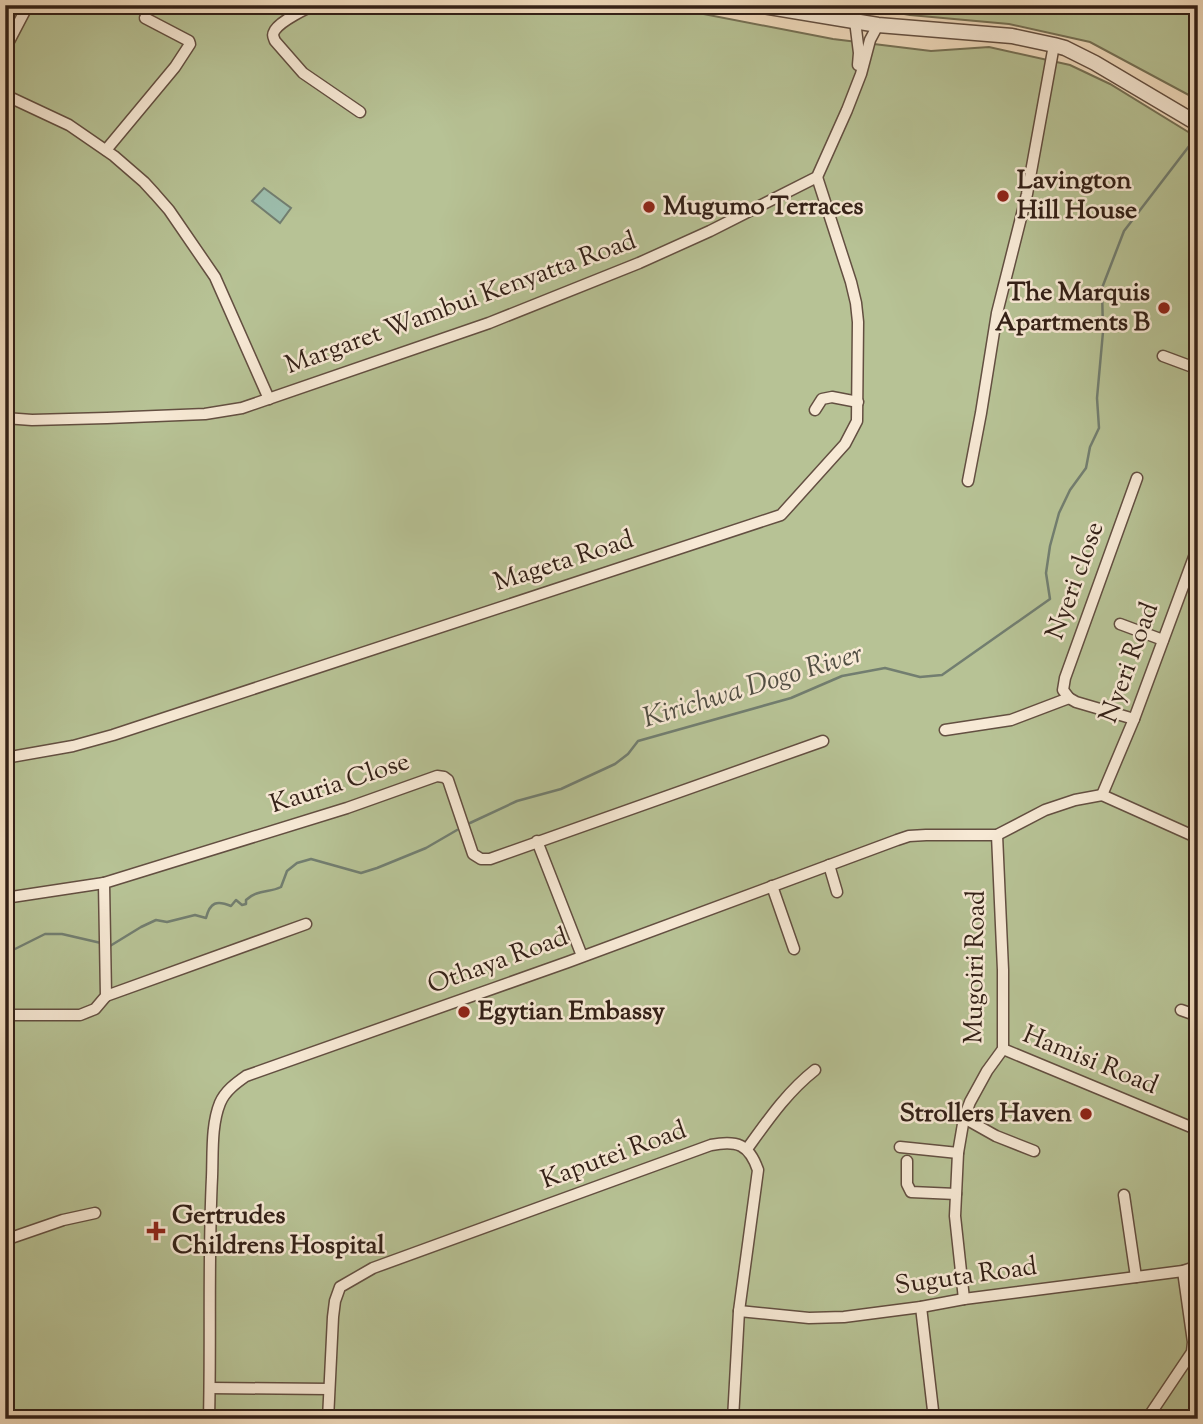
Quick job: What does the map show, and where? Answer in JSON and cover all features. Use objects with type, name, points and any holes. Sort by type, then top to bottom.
[{"type":"street","points":[[5,49],[28,5]]},
{"type":"street","points":[[316,5],[278,26],[274,30],[275,41],[303,72],[360,113]]},
{"type":"street","points":[[756,5],[878,25],[1012,36],[1054,45],[1096,63],[1198,124]]},
{"type":"street","points":[[106,150],[175,67],[190,44],[145,18]]},
{"type":"street","points":[[855,21],[859,53],[856,85]]},
{"type":"street","points":[[817,177],[834,141],[870,40],[878,25]]},
{"type":"street","points":[[968,481],[997,313],[1027,194],[1054,45]]},
{"type":"street","points":[[5,95],[69,125],[106,150],[144,182],[169,210],[215,277],[269,399]]},
{"type":"street","name":"Margaret Wambui Kenyatta Road","points":[[5,418],[42,420],[205,414],[243,408],[489,323],[639,263],[817,177]]},
{"type":"street","name":"Mageta Road","points":[[5,758],[73,746],[113,735],[781,516],[845,444],[857,421],[856,303],[817,177]]},
{"type":"street","points":[[1163,356],[1198,369]]},
{"type":"street","points":[[815,410],[822,399],[828,397],[858,402]]},
{"type":"street","name":"Nyeri close","points":[[1069,698],[1063,690],[1065,678],[1137,478]]},
{"type":"street","name":"Nyeri Road","points":[[1102,795],[1134,719],[1198,546]]},
{"type":"street","points":[[1120,624],[1163,640]]},
{"type":"street","points":[[945,730],[1011,720],[1069,698],[1134,719]]},
{"type":"street","name":"Kauria Close","points":[[5,898],[104,883],[347,808],[437,776],[448,780],[473,854],[490,859],[823,741]]},
{"type":"street","points":[[1102,795],[1198,838]]},
{"type":"street","name":"Othaya Road","points":[[209,1419],[210,1215],[216,1116],[221,1100],[246,1076],[909,836],[997,835],[1045,810],[1102,795]]},
{"type":"street","name":"Mugoiri Road","points":[[964,1299],[955,1216],[958,1153],[964,1118],[981,1082],[1003,1049],[1003,970],[997,835]]},
{"type":"street","points":[[537,841],[582,956]]},
{"type":"street","points":[[829,865],[837,892]]},
{"type":"street","points":[[104,883],[106,996]]},
{"type":"street","points":[[772,886],[794,949]]},
{"type":"street","points":[[5,1016],[80,1015],[95,1009],[106,996],[306,924]]},
{"type":"street","points":[[1181,1010],[1198,1016]]},
{"type":"street","name":"Hamisi Road","points":[[1003,1049],[1198,1130]]},
{"type":"street","points":[[733,1419],[739,1311],[758,1178],[754,1158],[747,1149],[780,1103],[815,1070]]},
{"type":"street","points":[[964,1118],[996,1136],[1034,1151]]},
{"type":"street","name":"Kaputei Road","points":[[328,1419],[335,1301],[340,1287],[373,1268],[711,1145],[734,1144],[747,1149]]},
{"type":"street","points":[[900,1147],[958,1153]]},
{"type":"street","points":[[907,1161],[907,1184],[911,1192],[956,1194]]},
{"type":"street","points":[[1124,1195],[1136,1277]]},
{"type":"street","points":[[5,1240],[62,1220],[95,1213]]},
{"type":"street","points":[[1147,1419],[1192,1352],[1193,1270]]},
{"type":"street","name":"Suguta Road","points":[[739,1311],[809,1318],[844,1317],[1193,1270]]},
{"type":"street","points":[[921,1307],[934,1419]]},
{"type":"street","points":[[210,1388],[329,1389]]},
{"type":"shaded area","points":[[5,5],[640,5],[683,10],[833,39],[931,51],[989,47],[1070,65],[1110,84],[1198,138],[1198,1419],[5,1419]]},
{"type":"shaded area","points":[[851,5],[1198,5],[1198,100],[1090,42],[1009,24],[910,15]]},
{"type":"shaded area","points":[[264,188],[291,208],[280,223],[252,201]]},
{"type":"waterway","name":"Kirichwa Dogo River","points":[[470,823],[517,801],[561,789],[615,764],[628,754],[638,741],[791,698],[842,676],[885,668],[920,677],[942,675],[1050,599],[1046,573],[1059,513],[1070,490],[1086,468],[1090,447],[1099,428],[1097,398],[1103,332],[1102,288],[1124,231],[1193,141]]},
{"type":"waterway","name":"Kirichwa Dogo River","points":[[107,945],[110,946],[156,920],[167,922],[195,915],[206,918],[215,904],[231,906],[236,900],[242,905],[246,904],[246,900],[255,894],[281,887],[287,871],[297,863],[311,859],[361,873],[426,848],[457,830]]},
{"type":"waterway","name":"Kirichwa Dogo River","points":[[5,954],[45,934],[62,934],[101,943]]},
{"type":"place","name":"Lavington Hill House","points":[[1003,196]]},
{"type":"place","name":"Mugumo Terraces","points":[[649,207]]},
{"type":"place","name":"The Marquis Apartments B","points":[[1164,308]]},
{"type":"place","name":"Egytian Embassy","points":[[464,1012]]},
{"type":"place","name":"Strollers Haven","points":[[1086,1114]]},
{"type":"place","name":"Gertrudes Childrens Hospital","points":[[156,1231]]}]
